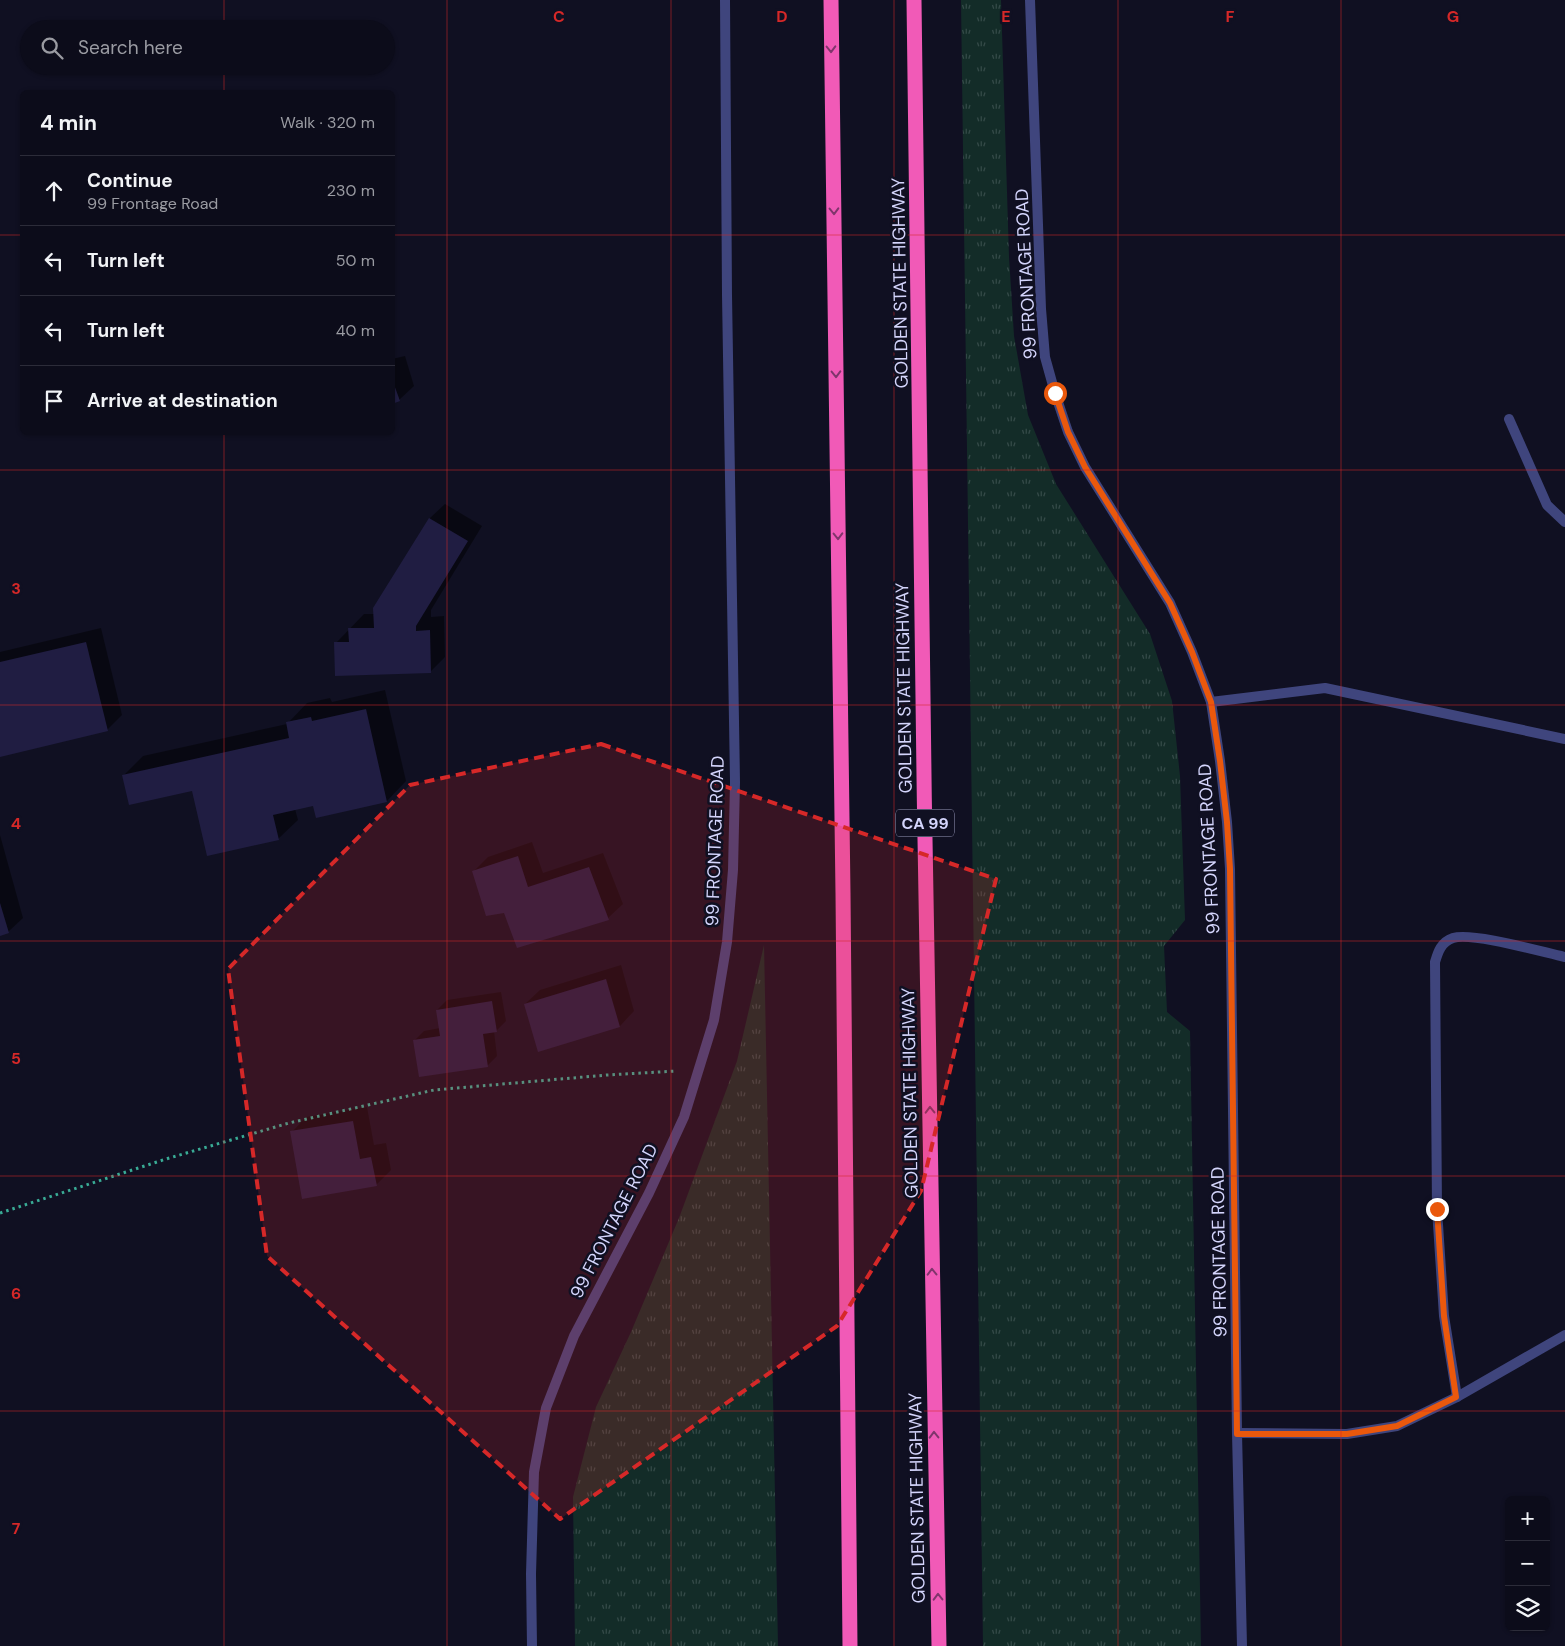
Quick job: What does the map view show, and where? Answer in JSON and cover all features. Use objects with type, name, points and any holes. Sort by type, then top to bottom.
[{"type":"highway","points":[[831,0],[843,893],[850,1646]]},
{"type":"highway","name":"GOLDEN STATE HIGHWAY","points":[[914,0],[923,729],[939,1646]]},
{"type":"street","name":"99 FRONTAGE ROAD","points":[[532,1646],[531,1574],[534,1472],[546,1408],[574,1336],[649,1193],[684,1117],[714,1020],[727,942],[733,870],[735,782],[727,295],[725,0]]},
{"type":"street","name":"99 FRONTAGE ROAD","points":[[1030,0],[1041,309],[1045,357],[1068,432],[1085,467],[1170,603],[1192,652],[1211,702],[1222,770],[1230,869],[1237,1434],[1242,1646]]},
{"type":"street","points":[[1509,419],[1546,505],[1565,522]]},
{"type":"street","points":[[1211,702],[1325,688],[1565,739]]},
{"type":"street","points":[[1456,1397],[1444,1316],[1437,1209],[1435,962],[1440,946],[1452,938],[1473,937],[1565,957]]},
{"type":"street","points":[[1237,1434],[1347,1434],[1397,1426],[1456,1397],[1565,1335]]},
{"type":"path","points":[[0,1213],[166,1159],[289,1123],[434,1090],[607,1075],[700,1070]]},
{"type":"highlighted area","points":[[601,744],[996,879],[921,1191],[837,1326],[560,1519],[267,1256],[228,969],[410,785]]},
{"type":"green space","points":[[961,0],[1001,0],[1009,257],[1014,336],[1028,415],[1056,484],[1150,634],[1172,701],[1180,776],[1185,920],[1164,946],[1167,1012],[1190,1031],[1201,1646],[983,1646]]},
{"type":"green space","points":[[764,945],[778,1646],[575,1646],[573,1497],[596,1407],[631,1332],[679,1218],[737,1061]]},
{"type":"building","points":[[395,387],[400,401],[395,403]]},
{"type":"building","points":[[429,518],[468,541],[416,626],[416,631],[430,630],[431,673],[335,676],[334,642],[349,642],[348,628],[374,628],[373,608]]},
{"type":"building","points":[[86,642],[108,731],[0,757],[0,662]]},
{"type":"building","points":[[366,709],[387,802],[316,818],[313,806],[273,815],[279,840],[207,856],[192,791],[129,805],[122,775],[289,738],[286,722],[311,717],[312,721]]},
{"type":"building","points":[[518,856],[528,887],[589,867],[609,920],[517,948],[504,913],[486,916],[472,871]]},
{"type":"building","points":[[0,903],[9,933],[0,936]]},
{"type":"building","points":[[606,979],[620,1027],[538,1052],[524,1004]]},
{"type":"building","points":[[492,1001],[497,1032],[483,1034],[488,1067],[419,1077],[413,1040],[440,1036],[436,1010]]},
{"type":"building","points":[[353,1121],[360,1159],[371,1157],[377,1186],[302,1199],[290,1131]]},
{"type":"route","points":[[1055,393],[1068,432],[1085,467],[1170,603],[1192,652],[1211,702],[1227,822],[1230,869],[1237,1434],[1347,1434],[1397,1426],[1456,1397],[1444,1316],[1437,1209]]}]
